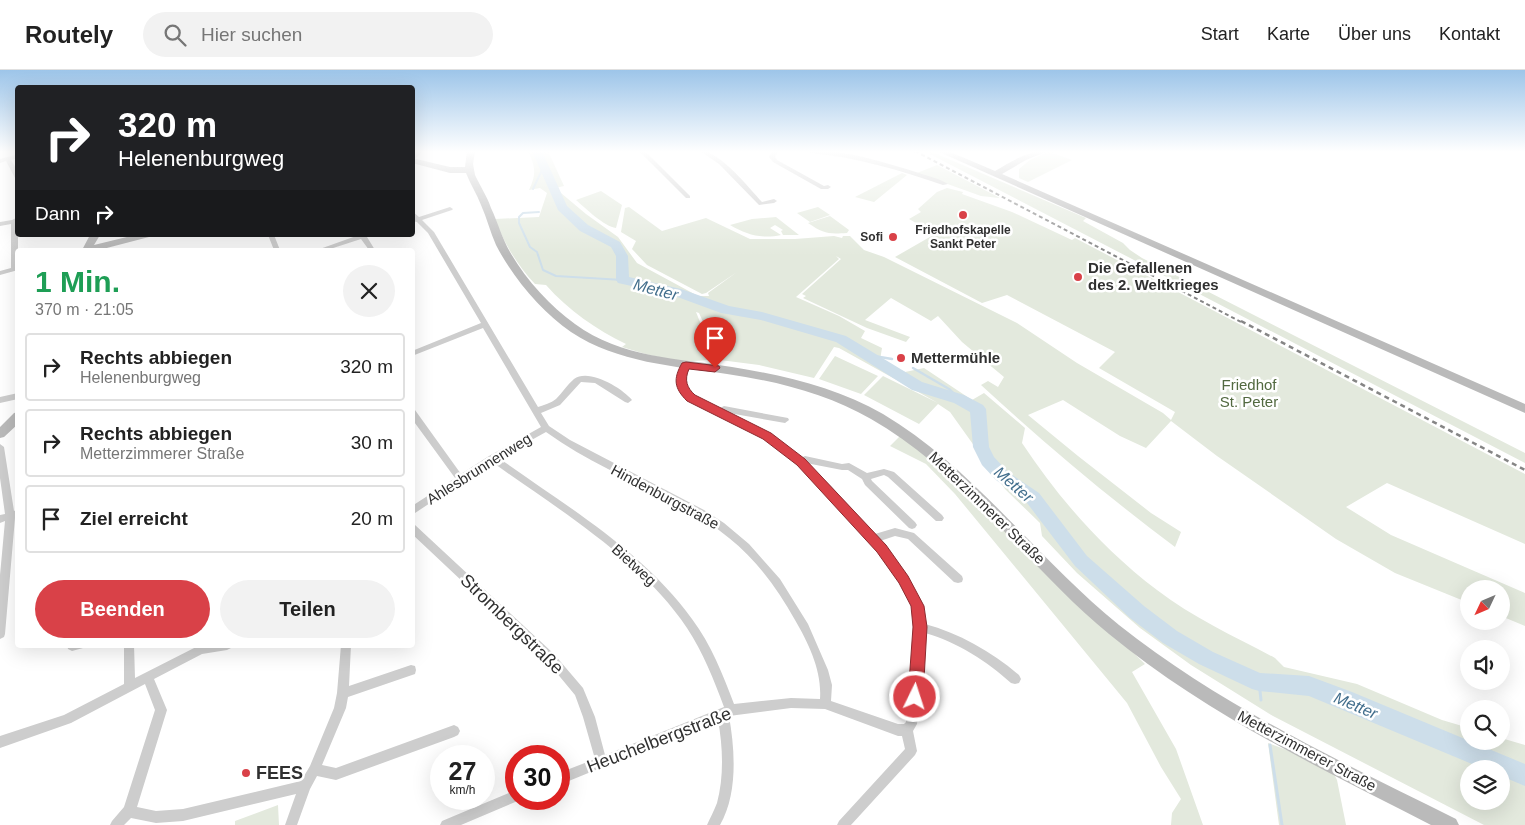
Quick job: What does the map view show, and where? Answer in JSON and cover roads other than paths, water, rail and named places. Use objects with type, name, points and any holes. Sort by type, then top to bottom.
[{"type":"main road","name":"Metterzimmerer Straße","points":[[477,186],[500,244],[513,265],[573,328],[614,349],[629,354],[686,365],[751,374],[796,384],[835,397],[874,415],[903,432],[941,460],[1070,590],[1112,628],[1160,665],[1273,736],[1450,825]]},
{"type":"main road","points":[[1023,186],[1525,409]]},
{"type":"main road","points":[[94,248],[138,237]]},
{"type":"main road","points":[[106,248],[115,243]]},
{"type":"main road","points":[[0,434],[15,419]]},
{"type":"street","points":[[677,186],[688,197]]},
{"type":"street","points":[[744,186],[761,204],[774,201]]},
{"type":"street","points":[[820,186],[828,187]]},
{"type":"street","points":[[415,218],[450,209]]},
{"type":"street","name":"Hindenburgstraße","points":[[415,218],[431,232],[546,428],[604,464],[676,500],[721,526],[757,557],[787,596],[809,636],[826,683],[825,704]]},
{"type":"street","points":[[0,224],[15,220]]},
{"type":"street","points":[[326,248],[359,237]]},
{"type":"street","points":[[0,273],[15,269]]},
{"type":"street","points":[[415,353],[485,324]]},
{"type":"street","points":[[686,365],[681,375],[683,390],[691,398],[767,436],[801,462],[873,539],[904,580],[917,606],[920,627],[915,697],[912,724],[906,730],[911,751],[843,825]]},
{"type":"street","points":[[537,411],[557,402],[578,380],[589,377],[628,400]]},
{"type":"street","points":[[0,400],[15,397]]},
{"type":"street","points":[[720,413],[724,409],[785,420]]},
{"type":"street","points":[[415,416],[460,479]]},
{"type":"street","name":"Ahlesbrunnenweg","points":[[415,509],[492,458],[546,428]]},
{"type":"street","points":[[0,447],[9,516],[0,634]]},
{"type":"street","name":"Bietweg","points":[[492,458],[612,545],[650,577],[682,612],[698,638],[715,669],[727,712],[724,804],[713,825]]},
{"type":"street","points":[[801,462],[806,460],[842,467],[849,466],[866,477],[868,483],[912,525]]},
{"type":"street","points":[[866,477],[884,472],[891,474],[939,518]]},
{"type":"street","name":"Strombergstraße","points":[[415,531],[550,657],[578,692],[590,717],[601,762]]},
{"type":"street","points":[[873,539],[895,532],[911,536],[958,579]]},
{"type":"street","points":[[920,627],[931,629],[978,652],[1003,667],[1015,679]]},
{"type":"street","points":[[130,648],[130,686]]},
{"type":"street","points":[[0,742],[67,719],[148,678],[199,648]]},
{"type":"street","points":[[291,825],[305,786],[314,770],[340,708],[343,693],[346,648]]},
{"type":"street","points":[[343,693],[411,670]]},
{"type":"street","points":[[116,825],[129,811],[161,710],[148,678]]},
{"type":"street","name":"Heuchelbergstraße","points":[[570,775],[727,712],[791,703],[825,704],[898,730],[906,730]]},
{"type":"street","points":[[314,770],[336,774],[454,731]]},
{"type":"street","points":[[129,811],[156,818],[183,815],[305,786]]},
{"type":"street","points":[[446,825],[505,801]]},
{"type":"waterway","name":"Metter","points":[[553,186],[562,207],[569,215],[584,228],[616,245],[622,256],[623,280],[676,292],[726,310],[762,316],[841,339],[917,386],[959,399],[978,409],[981,447],[988,461],[1002,476],[1033,498],[1081,561],[1137,612],[1170,637],[1206,658],[1259,682],[1309,686],[1345,699],[1525,775]]},
{"type":"waterway","points":[[539,212],[523,213],[519,217],[519,223],[530,247],[537,252],[543,270],[556,276],[623,280]]},
{"type":"waterway","points":[[868,355],[892,359]]},
{"type":"waterway","points":[[913,368],[949,389],[959,399]]},
{"type":"waterway","points":[[1259,682],[1261,700]]},
{"type":"waterway","points":[[1270,745],[1282,825]]},
{"type":"railway","points":[[982,186],[1243,323]]},
{"type":"railway","points":[[1241,321],[1525,470]]},
{"type":"place","name":"Friedhofskapelle Sankt Peter","points":[[963,215]]},
{"type":"place","name":"Sofi","points":[[893,237]]},
{"type":"place","name":"Die Gefallenen des 2. Weltkrieges","points":[[1078,277]]},
{"type":"place","name":"Mettermühle","points":[[901,358]]},
{"type":"place","name":"FEES","points":[[246,773]]},
{"type":"park label","name":"Friedhof St. Peter","points":[[1249,394]]}]
